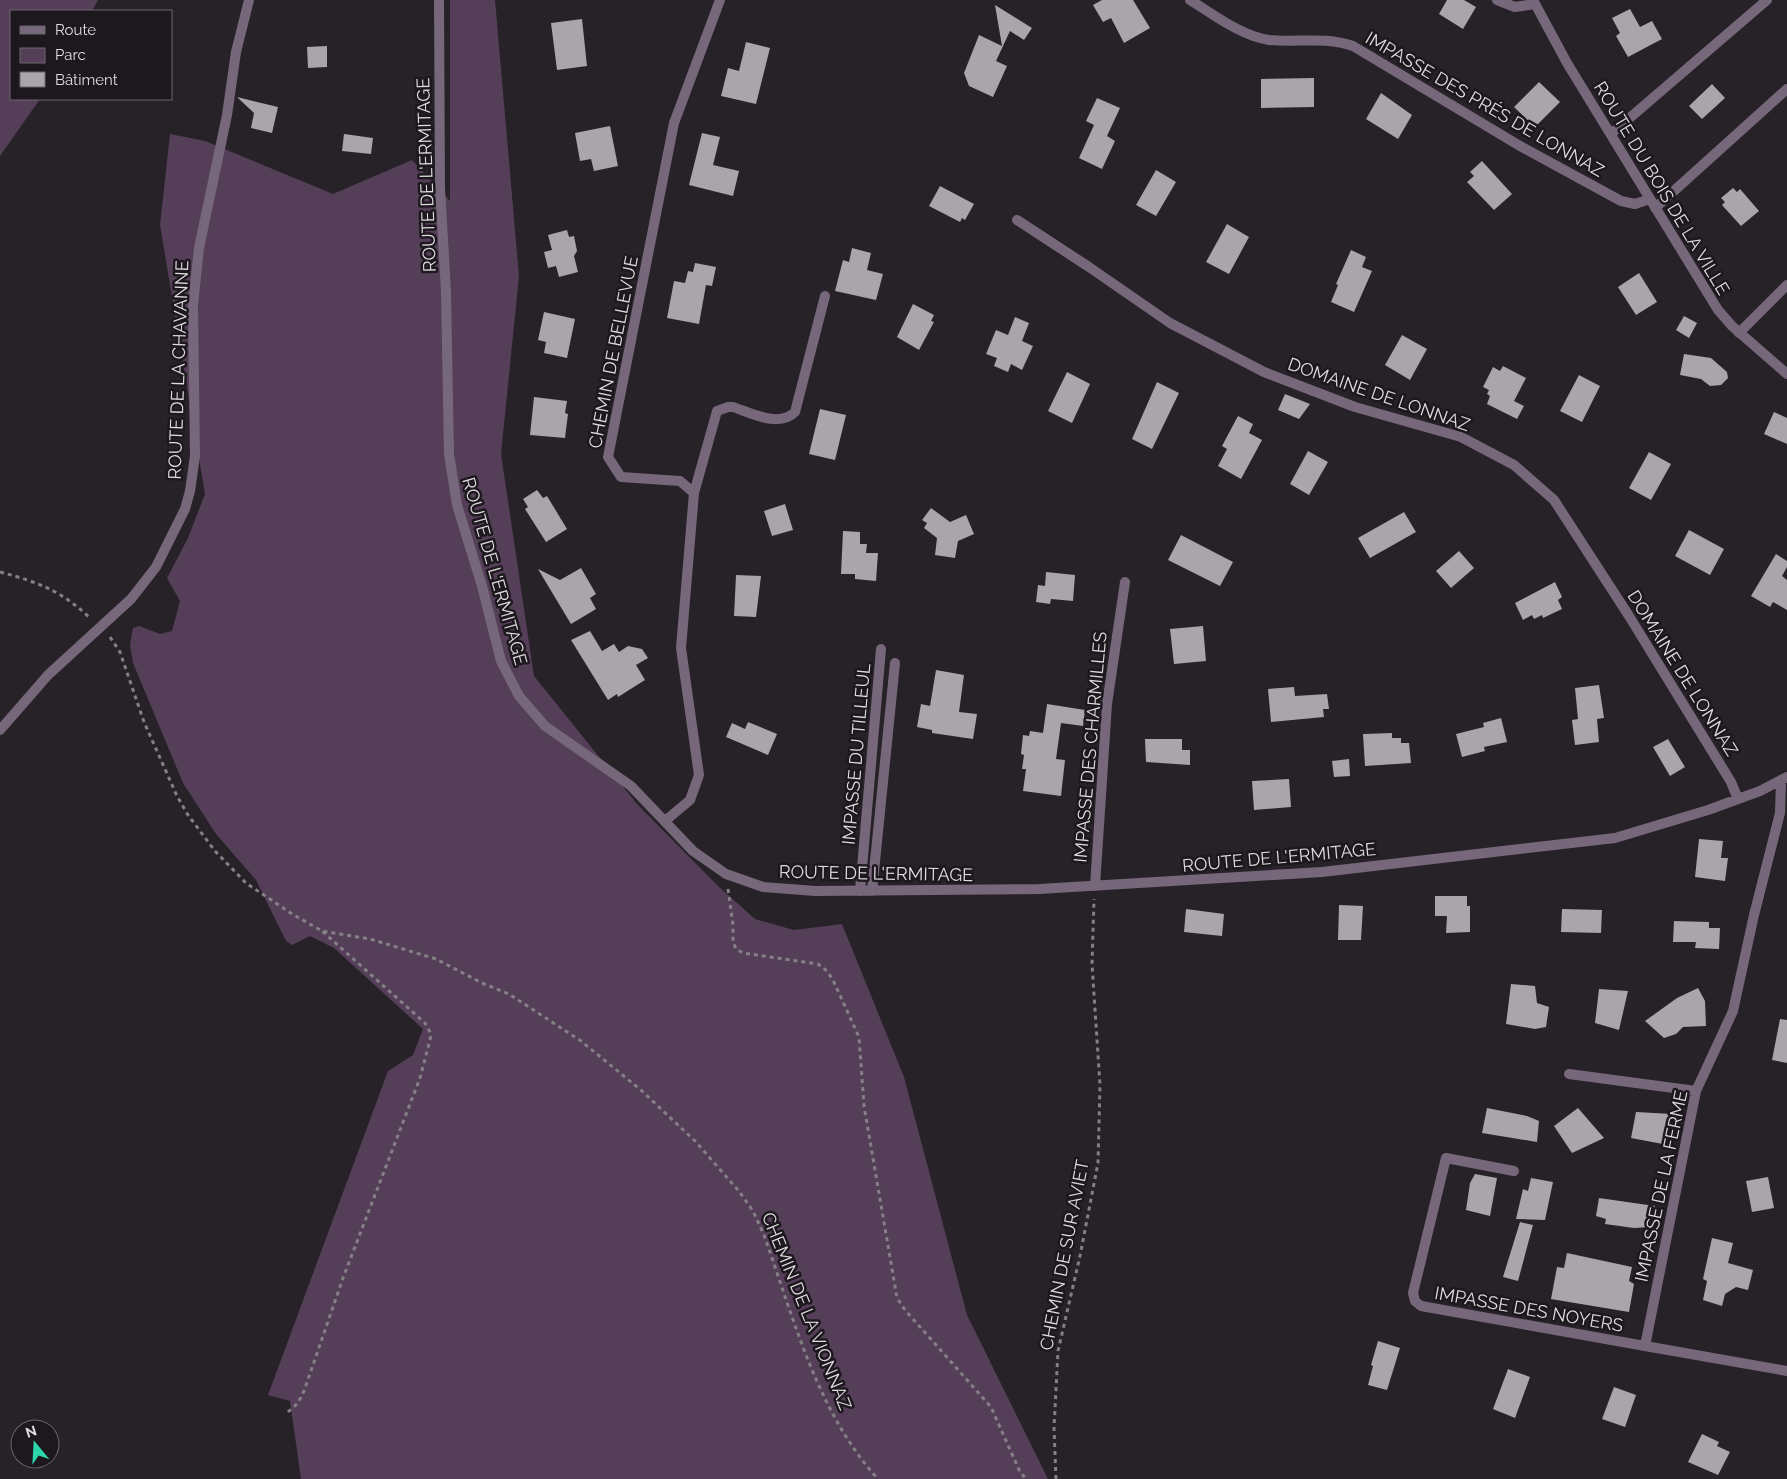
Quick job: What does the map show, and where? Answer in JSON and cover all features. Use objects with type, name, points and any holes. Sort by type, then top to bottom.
[{"type":"street","name":"ROUTE DE LA CHAVANNE","points":[[0,730],[48,675],[131,599],[156,566],[178,527],[190,491],[195,456],[193,305],[196,267],[204,219],[227,115],[236,52],[250,0]]},
{"type":"street","name":"ROUTE DE L'ERMITAGE","points":[[439,0],[440,188],[446,292],[449,454],[457,505],[482,586],[501,661],[519,696],[546,726],[631,786],[693,851],[726,874],[750,884],[777,889],[872,891],[997,890],[1095,886],[1322,872],[1597,840],[1655,828],[1738,800],[1784,779]]},
{"type":"street","name":"CHEMIN DE BELLEVUE","points":[[694,493],[680,481],[621,477],[608,457],[674,123],[720,0]]},
{"type":"street","name":"IMPASSE DES PRÉS DE LONNAZ","points":[[1190,0],[1256,37],[1280,40],[1331,40],[1353,46],[1520,146],[1621,201],[1635,204],[1652,204]]},
{"type":"street","points":[[1497,0],[1515,7],[1534,2]]},
{"type":"street","points":[[1610,134],[1767,0]]},
{"type":"street","name":"ROUTE DU BOIS DE LA VILLE","points":[[1534,2],[1610,134],[1711,300],[1739,333],[1787,374]]},
{"type":"street","points":[[1652,204],[1787,90]]},
{"type":"street","name":"DOMAINE DE LONNAZ","points":[[1017,220],[1089,267],[1170,324],[1264,372],[1355,407],[1461,437],[1514,465],[1554,500],[1634,624],[1731,782],[1738,800]]},
{"type":"street","points":[[1739,333],[1787,285]]},
{"type":"street","points":[[665,821],[690,800],[699,775],[681,648],[694,493],[717,411],[733,407],[776,420],[787,418],[795,412],[825,296]]},
{"type":"street","name":"IMPASSE DES CHARMILLES","points":[[1095,886],[1106,704],[1125,582]]},
{"type":"street","name":"IMPASSE DU TILLEUL","points":[[860,891],[881,649]]},
{"type":"street","points":[[872,891],[895,663]]},
{"type":"street","name":"IMPASSE DE LA FERME","points":[[1645,1346],[1696,1091],[1733,1011],[1754,915],[1780,813],[1784,779]]},
{"type":"street","points":[[1569,1074],[1696,1091]]},
{"type":"street","name":"IMPASSE DES NOYERS","points":[[1514,1171],[1446,1158],[1413,1293],[1415,1301],[1421,1306],[1645,1346]]},
{"type":"street","points":[[1645,1346],[1787,1371]]},
{"type":"path","name":"CHEMIN DE LA VIONNAZ","points":[[0,572],[42,584],[57,592],[71,601],[116,644],[144,722],[167,776],[188,815],[201,834],[246,883],[285,910],[322,931],[370,939],[421,953],[509,994],[580,1041],[642,1091],[695,1141],[738,1190],[753,1211],[764,1235],[825,1401],[840,1430],[858,1457],[878,1479]]},
{"type":"path","points":[[726,874],[733,925],[733,942],[736,949],[743,953],[818,964],[827,971],[833,980],[858,1037],[864,1106],[897,1298],[910,1316],[991,1407],[1020,1472],[1026,1479]]},
{"type":"path","name":"CHEMIN DE SUR AVIET","points":[[1056,1479],[1055,1420],[1058,1351],[1080,1256],[1098,1162],[1100,1085],[1092,964],[1095,886]]},
{"type":"path","points":[[288,1412],[298,1403],[304,1391],[343,1278],[420,1078],[431,1034],[425,1023],[322,931]]},
{"type":"green space","points":[[0,0],[98,0],[93,10],[10,10],[10,100],[39,100],[0,156]]},
{"type":"green space","points":[[450,0],[495,0],[519,276],[501,454],[534,676],[637,804],[718,886],[755,919],[794,930],[842,924],[904,1077],[967,1315],[1048,1479],[301,1479],[290,1401],[268,1395],[388,1071],[413,1055],[423,1029],[334,948],[310,936],[292,945],[286,941],[256,880],[216,834],[183,783],[133,663],[130,645],[133,628],[139,626],[160,634],[172,631],[180,601],[167,578],[188,538],[205,494],[160,225],[170,134],[205,141],[333,194],[412,160],[450,201]]},
{"type":"building","points":[[1102,0],[1133,0],[1150,28],[1124,43],[1111,18],[1103,22],[1093,5]]},
{"type":"building","points":[[1447,0],[1464,0],[1476,7],[1463,29],[1439,14]]},
{"type":"building","points":[[995,5],[1032,28],[1024,40],[1010,31],[996,61],[1007,66],[993,97],[969,86],[964,73],[979,35],[1002,46]]},
{"type":"building","points":[[1630,9],[1640,27],[1652,21],[1662,39],[1628,57],[1616,36],[1620,33],[1612,18]]},
{"type":"building","points":[[582,19],[587,66],[557,70],[551,23]]},
{"type":"building","points":[[746,42],[770,48],[756,104],[721,96],[728,68],[739,71]]},
{"type":"building","points":[[327,46],[327,67],[308,68],[307,47]]},
{"type":"building","points":[[1314,78],[1314,107],[1261,108],[1261,79]]},
{"type":"building","points":[[1539,82],[1560,102],[1535,127],[1514,107]]},
{"type":"building","points":[[1712,84],[1725,98],[1702,119],[1689,106]]},
{"type":"building","points":[[1381,93],[1412,115],[1398,139],[1366,119]]},
{"type":"building","points":[[237,97],[278,107],[272,133],[251,128],[254,113]]},
{"type":"building","points":[[1097,98],[1120,108],[1107,136],[1115,141],[1102,169],[1079,158],[1094,125],[1086,121]]},
{"type":"building","points":[[610,126],[618,166],[594,171],[591,159],[580,161],[575,133]]},
{"type":"building","points":[[702,133],[720,137],[713,165],[739,171],[733,196],[689,185]]},
{"type":"building","points":[[344,134],[373,138],[371,154],[342,151]]},
{"type":"building","points":[[1482,161],[1512,194],[1494,210],[1467,182],[1474,176],[1470,172]]},
{"type":"building","points":[[1156,170],[1176,182],[1156,216],[1136,205]]},
{"type":"building","points":[[940,186],[974,204],[965,220],[962,218],[960,222],[929,206]]},
{"type":"building","points":[[1733,188],[1737,192],[1740,189],[1759,211],[1741,226],[1722,205],[1725,202],[1721,198]]},
{"type":"building","points":[[1227,224],[1249,237],[1229,274],[1206,262]]},
{"type":"building","points":[[567,230],[569,237],[574,236],[577,251],[574,256],[578,272],[559,277],[556,266],[548,268],[544,252],[552,250],[548,235]]},
{"type":"building","points":[[852,248],[871,253],[867,270],[883,274],[876,300],[835,291],[843,260],[849,262]]},
{"type":"building","points":[[1351,250],[1366,257],[1362,267],[1372,271],[1354,312],[1331,302],[1338,285],[1336,284]]},
{"type":"building","points":[[695,263],[716,267],[712,286],[706,285],[699,324],[667,318],[674,281],[685,283],[688,271],[693,272]]},
{"type":"building","points":[[1639,273],[1657,302],[1636,315],[1618,287]]},
{"type":"building","points":[[913,304],[934,315],[931,321],[934,322],[919,350],[897,337]]},
{"type":"building","points":[[544,312],[575,319],[567,358],[544,353],[546,342],[538,340]]},
{"type":"building","points":[[1684,316],[1697,323],[1689,338],[1676,330]]},
{"type":"building","points":[[1015,317],[1029,323],[1022,341],[1033,346],[1022,370],[1011,364],[1008,372],[994,366],[997,358],[986,354],[996,330],[1008,335]]},
{"type":"building","points":[[1402,335],[1427,349],[1410,380],[1385,365]]},
{"type":"building","points":[[1684,354],[1711,358],[1727,372],[1728,378],[1721,385],[1710,386],[1701,379],[1680,375]]},
{"type":"building","points":[[1503,366],[1526,378],[1514,401],[1524,406],[1517,419],[1487,404],[1490,396],[1487,394],[1489,390],[1483,387],[1493,367],[1500,371]]},
{"type":"building","points":[[1067,372],[1090,384],[1072,423],[1048,411]]},
{"type":"building","points":[[1579,375],[1600,386],[1582,422],[1560,411]]},
{"type":"building","points":[[1157,382],[1179,393],[1152,449],[1132,439]]},
{"type":"building","points":[[1285,394],[1310,404],[1299,419],[1278,410]]},
{"type":"building","points":[[534,397],[567,401],[565,413],[568,414],[565,438],[530,435]]},
{"type":"building","points":[[820,409],[846,415],[835,460],[809,454]]},
{"type":"building","points":[[1774,412],[1787,418],[1787,444],[1764,434]]},
{"type":"building","points":[[1238,416],[1253,424],[1249,433],[1262,440],[1241,479],[1218,466],[1227,449],[1222,446]]},
{"type":"building","points":[[1308,451],[1328,462],[1309,495],[1290,484]]},
{"type":"building","points":[[1649,452],[1671,464],[1651,500],[1629,488]]},
{"type":"building","points":[[537,490],[543,498],[547,496],[567,529],[546,542],[525,509],[528,507],[523,499]]},
{"type":"building","points":[[785,504],[793,530],[772,536],[764,511]]},
{"type":"building","points":[[931,508],[950,522],[966,515],[974,534],[958,541],[955,558],[935,555],[937,538],[924,528],[927,523],[922,520]]},
{"type":"building","points":[[1404,512],[1416,532],[1370,558],[1358,538]]},
{"type":"building","points":[[1689,530],[1724,549],[1710,575],[1675,556]]},
{"type":"building","points":[[843,531],[860,532],[860,544],[867,544],[866,553],[878,553],[876,581],[855,579],[855,574],[841,574]]},
{"type":"building","points":[[1181,535],[1233,562],[1220,586],[1168,560]]},
{"type":"building","points":[[1459,551],[1474,568],[1451,588],[1436,571]]},
{"type":"building","points":[[1776,554],[1787,561],[1787,567],[1782,576],[1787,580],[1787,610],[1773,602],[1770,607],[1751,596]]},
{"type":"building","points":[[581,568],[596,594],[590,598],[596,609],[571,624],[538,569],[560,580]]},
{"type":"building","points":[[1046,572],[1075,575],[1073,601],[1051,599],[1050,604],[1036,602],[1038,585],[1045,586]]},
{"type":"building","points":[[736,575],[761,576],[756,617],[734,616]]},
{"type":"building","points":[[1555,582],[1562,597],[1558,600],[1562,609],[1543,618],[1542,615],[1534,619],[1532,615],[1523,620],[1515,603]]},
{"type":"building","points":[[1203,626],[1206,661],[1174,664],[1170,629]]},
{"type":"building","points":[[590,631],[602,651],[614,644],[619,652],[628,646],[642,649],[648,658],[636,665],[645,680],[618,697],[617,694],[608,700],[571,640]]},
{"type":"building","points":[[936,670],[964,675],[959,712],[977,714],[973,739],[932,733],[932,730],[917,727],[921,704],[930,706]]},
{"type":"building","points":[[1599,685],[1604,718],[1597,719],[1599,742],[1575,745],[1572,720],[1578,719],[1575,688]]},
{"type":"building","points":[[1294,687],[1295,696],[1327,694],[1329,709],[1323,709],[1324,717],[1271,722],[1268,689]]},
{"type":"building","points":[[1047,704],[1085,710],[1083,726],[1061,723],[1056,759],[1065,760],[1061,796],[1023,791],[1026,769],[1022,769],[1024,755],[1021,754],[1023,735],[1029,736],[1030,731],[1043,733]]},
{"type":"building","points":[[1501,718],[1507,742],[1484,747],[1485,751],[1462,757],[1456,734],[1484,727],[1483,723]]},
{"type":"building","points":[[748,722],[777,734],[768,755],[726,737],[732,723],[745,729]]},
{"type":"building","points":[[1392,733],[1392,738],[1401,738],[1401,743],[1409,743],[1411,763],[1365,766],[1363,734]]},
{"type":"building","points":[[1145,739],[1182,739],[1182,750],[1190,750],[1190,765],[1146,762]]},
{"type":"building","points":[[1668,739],[1685,767],[1670,776],[1653,747]]},
{"type":"building","points":[[1349,759],[1350,776],[1334,777],[1332,761]]},
{"type":"building","points":[[1289,779],[1291,807],[1254,810],[1252,781]]},
{"type":"building","points":[[1699,839],[1723,841],[1721,858],[1728,858],[1725,881],[1695,877]]},
{"type":"building","points":[[1435,896],[1467,896],[1467,906],[1470,906],[1470,932],[1446,933],[1447,916],[1435,916]]},
{"type":"building","points":[[1339,905],[1363,906],[1361,940],[1338,940]]},
{"type":"building","points":[[1186,909],[1224,914],[1222,936],[1184,932]]},
{"type":"building","points":[[1562,909],[1602,910],[1601,933],[1561,932]]},
{"type":"building","points":[[1674,921],[1709,922],[1709,928],[1720,928],[1719,949],[1695,948],[1696,942],[1673,942]]},
{"type":"building","points":[[1511,984],[1535,986],[1537,1003],[1549,1007],[1546,1027],[1535,1029],[1506,1024]]},
{"type":"building","points":[[1698,988],[1705,1001],[1706,1026],[1683,1027],[1676,1034],[1664,1038],[1645,1021],[1677,998]]},
{"type":"building","points":[[1599,989],[1628,991],[1619,1030],[1595,1023]]},
{"type":"building","points":[[1780,1019],[1787,1020],[1787,1063],[1772,1060]]},
{"type":"building","points":[[1487,1108],[1527,1116],[1539,1121],[1537,1142],[1482,1133]]},
{"type":"building","points":[[1578,1108],[1604,1138],[1572,1153],[1554,1126]]},
{"type":"building","points":[[1636,1112],[1672,1114],[1668,1145],[1631,1138]]},
{"type":"building","points":[[1475,1174],[1497,1178],[1490,1216],[1466,1210],[1470,1183]]},
{"type":"building","points":[[1768,1177],[1774,1208],[1752,1212],[1746,1181]]},
{"type":"building","points":[[1531,1178],[1553,1182],[1545,1220],[1516,1219],[1523,1189],[1528,1191]]},
{"type":"building","points":[[1599,1198],[1655,1206],[1651,1227],[1634,1228],[1605,1224],[1606,1219],[1596,1216]]},
{"type":"building","points":[[1520,1222],[1533,1225],[1518,1281],[1503,1277]]},
{"type":"building","points":[[1712,1238],[1733,1243],[1728,1263],[1753,1270],[1748,1290],[1736,1287],[1725,1294],[1722,1306],[1703,1300],[1707,1281],[1703,1279]]},
{"type":"building","points":[[1567,1253],[1632,1267],[1629,1281],[1634,1284],[1629,1312],[1551,1299],[1557,1267],[1564,1268]]},
{"type":"building","points":[[1378,1341],[1400,1348],[1387,1390],[1368,1385],[1373,1366],[1371,1365]]},
{"type":"building","points":[[1508,1369],[1530,1377],[1515,1418],[1493,1409]]},
{"type":"building","points":[[1614,1387],[1636,1395],[1625,1427],[1602,1419]]},
{"type":"building","points":[[1702,1434],[1719,1442],[1717,1446],[1730,1452],[1718,1475],[1688,1462]]}]
